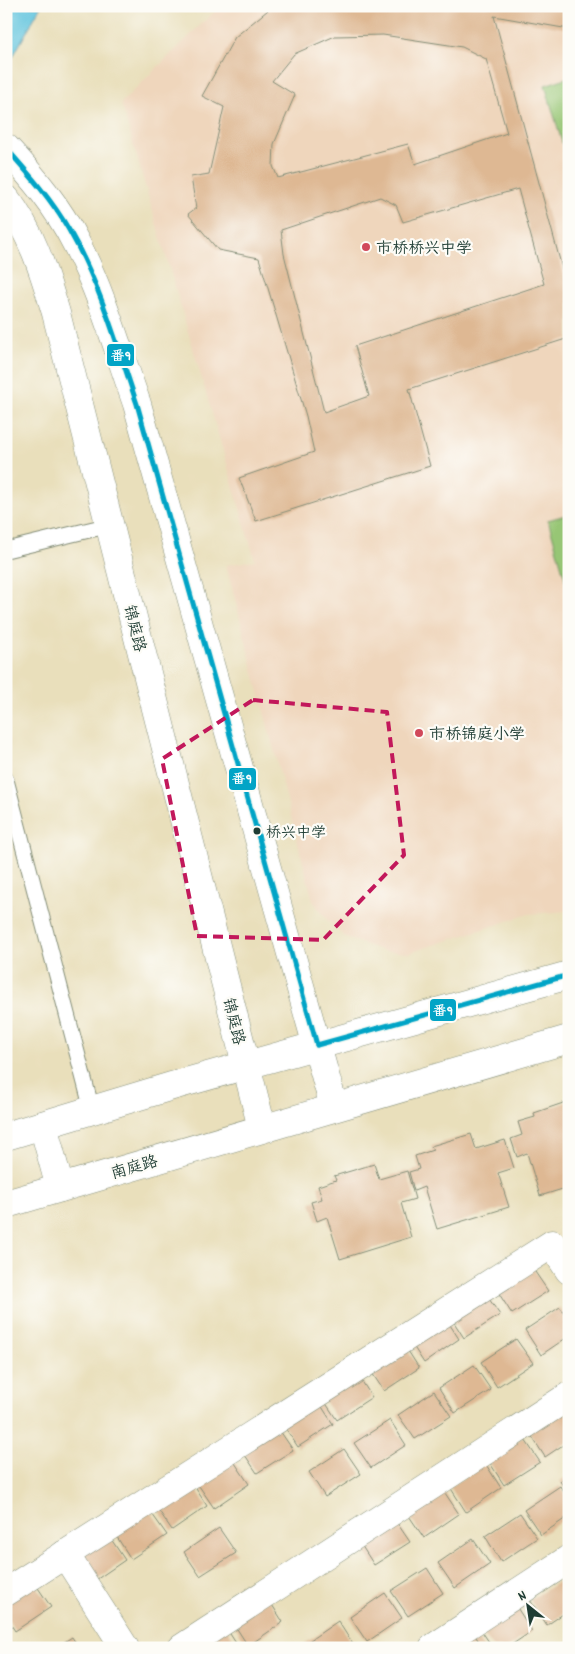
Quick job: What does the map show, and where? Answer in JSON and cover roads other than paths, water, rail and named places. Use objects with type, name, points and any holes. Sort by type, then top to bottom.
[{"type":"street","points":[[6,148],[32,175],[49,198],[77,244],[137,404],[334,1107]]},
{"type":"street","name":"锦庭路","points":[[6,199],[21,218],[43,270],[56,313],[262,1128]]},
{"type":"street","name":"锦庭路","points":[[246,1065],[569,975]]},
{"type":"street","points":[[262,1128],[569,1038]]},
{"type":"street","points":[[6,1136],[246,1065]]},
{"type":"street","points":[[43,1125],[60,1188]]},
{"type":"street","name":"南庭路","points":[[6,1204],[262,1128]]},
{"type":"street","points":[[6,1592],[552,1244],[569,1270]]},
{"type":"street","points":[[182,1648],[569,1396]]},
{"type":"street","points":[[65,1554],[125,1648]]},
{"type":"street","points":[[433,1648],[569,1559]]},
{"type":"lane","points":[[6,550],[110,525]]},
{"type":"lane","points":[[6,780],[92,1110]]},
{"type":"water","points":[[6,6],[41,6],[6,69]]},
{"type":"place","name":"市桥桥兴中学","points":[[366,247]]},
{"type":"place","name":"市桥锦庭小学","points":[[419,733]]},
{"type":"place","name":"桥兴中学","points":[[257,831]]}]
